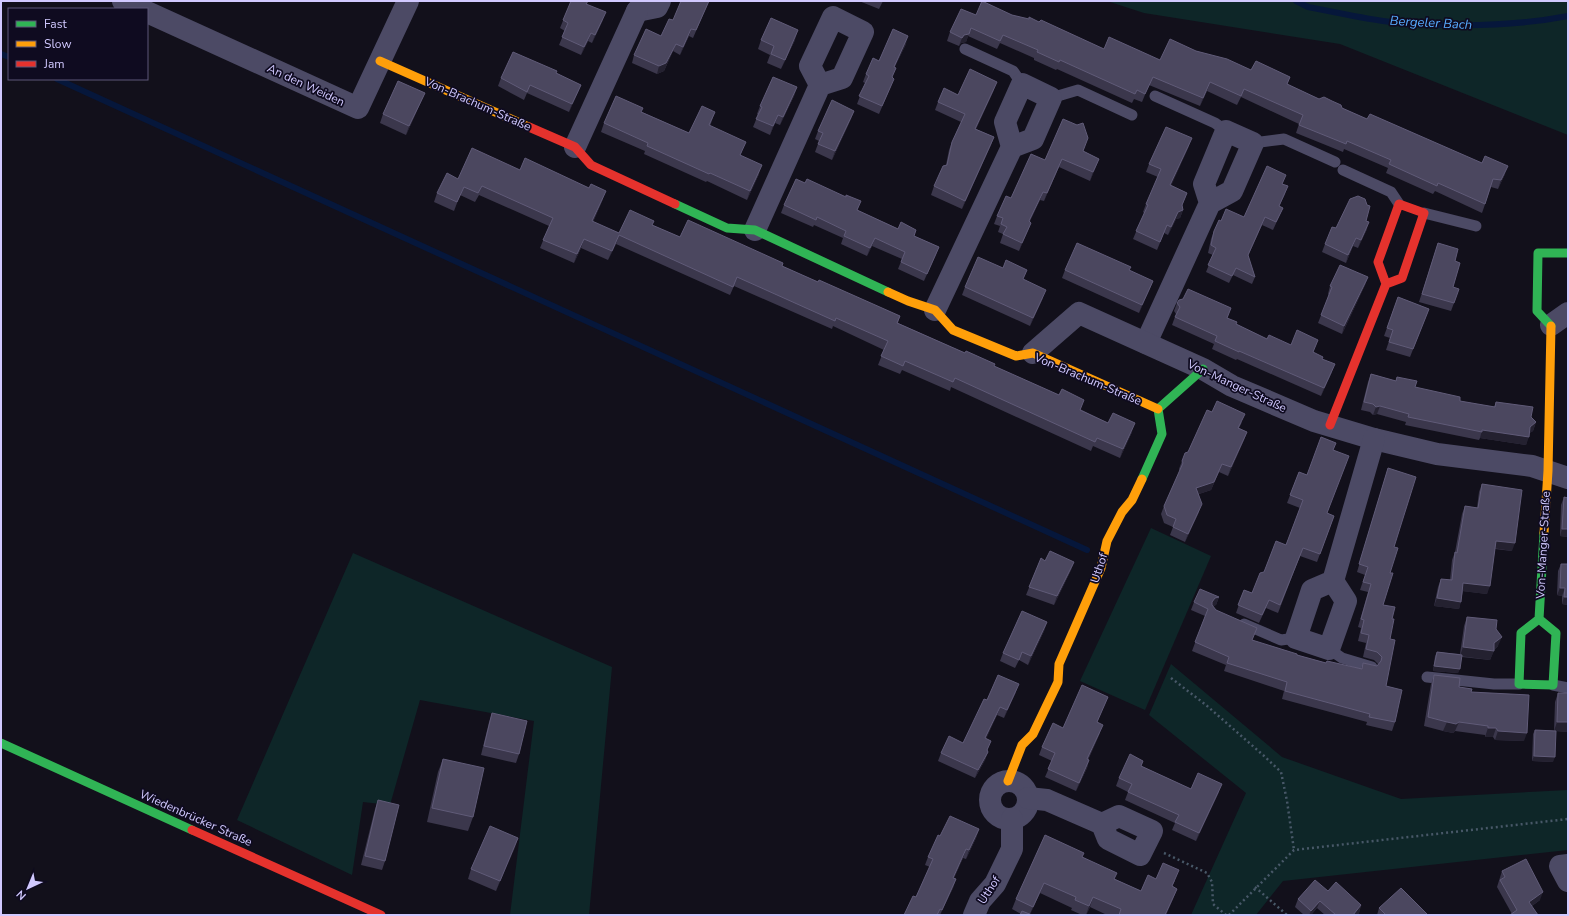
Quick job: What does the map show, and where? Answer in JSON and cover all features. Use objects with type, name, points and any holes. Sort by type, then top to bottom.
[{"type":"street","points":[[123,1],[138,8]]},
{"type":"street","name":"An den Weiden","points":[[148,12],[358,108],[408,1]]},
{"type":"street","points":[[575,147],[634,6],[657,6],[660,1]]},
{"type":"street","name":"Von-Brachum-Straße","points":[[380,61],[575,147],[591,165],[727,228],[755,230],[908,301],[935,310],[953,330],[1016,356],[1034,353],[1158,409]]},
{"type":"street","points":[[935,310],[1012,146],[1005,122],[1022,84],[1051,98],[1032,139],[1012,146]]},
{"type":"street","points":[[755,230],[820,85]]},
{"type":"street","points":[[1146,343],[1210,203],[1232,191],[1253,143],[1226,131],[1204,184],[1210,203]]},
{"type":"street","points":[[1330,425],[1386,284],[1378,262],[1399,204],[1424,213],[1402,278],[1386,284]]},
{"type":"street","name":"Von-Manger-Straße","points":[[1539,619],[1548,471],[1560,319],[1537,311],[1538,253],[1568,253]]},
{"type":"street","name":"Von-Manger-Straße","points":[[1034,353],[1079,313],[1203,369],[1232,386],[1314,421],[1374,439],[1437,454],[1532,466],[1568,478]]},
{"type":"street","points":[[1158,409],[1203,369]]},
{"type":"street","name":"Uthof","points":[[1008,781],[1022,745],[1033,734],[1058,682],[1059,664],[1101,568],[1107,541],[1122,512],[1132,500],[1162,434],[1158,409]]},
{"type":"street","points":[[1333,581],[1312,590],[1296,638],[1329,650],[1346,601],[1333,581],[1374,439]]},
{"type":"street","points":[[1539,619],[1556,633],[1553,685],[1519,684],[1521,633],[1539,619]]},
{"type":"street","name":"Wiedenbrücker Straße","points":[[1,743],[381,915]]},
{"type":"street","points":[[1008,781],[1018,783],[1025,789],[1028,798],[1027,808],[1021,815],[1012,819],[1003,819],[996,814],[990,806],[989,797],[993,789],[1000,783],[1008,781]]},
{"type":"street","points":[[1028,798],[1047,800],[1102,824],[1119,816],[1152,831],[1145,844]]},
{"type":"street","name":"Uthof","points":[[974,915],[980,901],[995,884],[1012,848],[1012,819]]},
{"type":"street","points":[[1568,864],[1560,866],[1568,881]]},
{"type":"lane","points":[[965,49],[1013,71],[1022,84]]},
{"type":"lane","points":[[1051,98],[1078,90],[1132,115]]},
{"type":"lane","points":[[1155,96],[1215,123],[1226,131]]},
{"type":"lane","points":[[1253,143],[1284,139],[1391,192],[1399,204]]},
{"type":"lane","points":[[1424,213],[1476,226]]},
{"type":"lane","points":[[1237,621],[1281,640],[1296,638]]},
{"type":"lane","points":[[1329,650],[1342,658],[1372,667]]},
{"type":"lane","points":[[1427,677],[1494,684],[1519,684]]},
{"type":"lane","points":[[1553,685],[1568,688]]},
{"type":"path","points":[[1171,678],[1212,710],[1281,772],[1294,850]]},
{"type":"path","points":[[1229,915],[1294,850],[1568,819]]},
{"type":"path","points":[[1145,844],[1207,873],[1212,882],[1213,904],[1226,915]]},
{"type":"path","points":[[1255,888],[1287,915]]},
{"type":"green space","points":[[1107,1],[1568,1],[1568,135],[1340,44],[1144,13]]},
{"type":"green space","points":[[1151,528],[1211,556],[1145,710],[1080,681]]},
{"type":"green space","points":[[353,553],[612,667],[589,915],[510,915],[534,721],[420,700],[390,805],[363,802],[352,875],[237,820]]},
{"type":"green space","points":[[1171,664],[1282,757],[1401,799],[1568,790],[1568,850],[1283,881],[1256,915],[1191,915],[1246,793],[1149,715]]},
{"type":"building","points":[[571,1],[588,1],[586,4],[606,12],[595,35],[591,33],[584,47],[562,37],[568,23],[563,20]]},
{"type":"building","points":[[681,1],[709,1],[696,30],[691,29],[683,47],[676,44],[666,63],[659,66],[634,55],[646,29],[661,36],[669,19],[673,20]]},
{"type":"building","points":[[982,1],[1012,15],[1029,19],[1029,17],[1039,22],[1041,20],[1104,49],[1109,37],[1160,60],[1170,39],[1196,51],[1227,59],[1251,70],[1256,61],[1290,77],[1287,84],[1319,99],[1324,97],[1341,105],[1342,108],[1367,119],[1370,114],[1482,163],[1485,156],[1508,166],[1501,180],[1493,179],[1485,204],[1438,183],[1437,186],[1389,164],[1391,160],[1347,141],[1346,144],[1299,125],[1303,115],[1244,89],[1241,96],[1210,82],[1203,98],[1153,77],[1145,94],[1137,90],[1135,94],[1060,60],[1059,62],[1037,52],[1038,50],[1003,35],[1000,41],[971,28],[969,34],[964,35],[962,38],[950,32],[961,9],[976,15]]},
{"type":"building","points":[[771,18],[798,30],[785,60],[771,54],[774,46],[761,40]]},
{"type":"building","points":[[893,29],[908,36],[894,67],[896,68],[892,77],[894,79],[882,106],[859,96],[869,76],[866,74],[873,58],[879,61]]},
{"type":"building","points":[[513,52],[557,71],[556,73],[581,85],[572,104],[530,85],[527,92],[501,78]]},
{"type":"building","points":[[970,69],[997,82],[975,129],[994,137],[965,201],[934,186],[943,166],[947,165],[952,142],[965,114],[938,102],[944,88],[958,95]]},
{"type":"building","points":[[773,77],[797,87],[783,117],[778,115],[773,126],[756,119]]},
{"type":"building","points":[[398,81],[425,93],[409,126],[383,114]]},
{"type":"building","points":[[616,96],[643,108],[641,112],[689,133],[702,106],[715,112],[709,125],[746,142],[740,155],[762,165],[750,191],[647,146],[648,143],[604,123]]},
{"type":"building","points":[[832,100],[854,111],[835,151],[818,144],[823,133],[818,131]]},
{"type":"building","points":[[1063,119],[1077,125],[1083,123],[1088,138],[1083,151],[1099,159],[1093,172],[1062,159],[1047,193],[1043,192],[1029,221],[1031,223],[1022,243],[1003,234],[1007,227],[1001,224],[1003,218],[997,216],[1006,196],[1011,198],[1031,154],[1045,160]]},
{"type":"building","points":[[1166,127],[1192,138],[1170,185],[1187,193],[1182,205],[1183,210],[1178,212],[1171,227],[1167,225],[1160,242],[1136,231],[1148,205],[1146,204],[1161,169],[1149,164]]},
{"type":"building","points":[[472,148],[520,170],[525,158],[589,188],[591,184],[606,191],[592,221],[619,233],[630,210],[654,221],[652,225],[680,237],[688,220],[783,263],[782,266],[818,282],[819,280],[900,316],[897,323],[965,353],[966,351],[995,364],[994,366],[1059,395],[1062,389],[1084,400],[1080,410],[1108,423],[1113,413],[1135,423],[1123,449],[1097,438],[1095,442],[955,378],[953,382],[905,361],[903,366],[881,356],[888,341],[836,318],[835,321],[737,277],[733,287],[619,235],[612,251],[584,239],[577,254],[543,240],[553,218],[482,186],[478,193],[464,187],[457,202],[437,193],[447,173],[458,179]]},
{"type":"building","points":[[1267,166],[1286,175],[1282,184],[1288,186],[1279,206],[1283,208],[1276,222],[1265,217],[1248,255],[1255,277],[1236,268],[1232,276],[1208,265],[1216,248],[1211,245],[1214,231],[1219,220],[1221,221],[1226,209],[1244,217]]},
{"type":"building","points":[[796,179],[805,183],[807,179],[846,197],[846,195],[861,201],[857,210],[898,229],[901,222],[916,230],[914,236],[939,247],[927,274],[901,262],[905,252],[875,238],[870,248],[844,236],[846,231],[817,217],[816,220],[784,205]]},
{"type":"building","points":[[1358,196],[1365,199],[1367,205],[1370,206],[1366,221],[1369,222],[1361,240],[1356,238],[1348,255],[1325,244],[1332,227],[1336,228],[1350,199]]},
{"type":"building","points":[[1077,243],[1131,267],[1129,270],[1153,281],[1142,305],[1065,270]]},
{"type":"building","points":[[1438,243],[1458,249],[1455,261],[1460,263],[1453,287],[1459,289],[1454,303],[1422,294]]},
{"type":"building","points":[[978,257],[1003,268],[1006,260],[1027,270],[1023,279],[1046,290],[1033,318],[965,287]]},
{"type":"building","points":[[1340,265],[1368,277],[1344,326],[1321,315],[1332,287],[1330,286]]},
{"type":"building","points":[[1188,289],[1231,308],[1227,318],[1267,339],[1269,335],[1291,345],[1297,330],[1318,340],[1313,352],[1323,357],[1322,359],[1335,364],[1324,388],[1215,341],[1217,336],[1175,317],[1180,307],[1177,303],[1179,300],[1183,299]]},
{"type":"building","points":[[1398,297],[1429,309],[1413,349],[1389,342],[1393,330],[1387,328]]},
{"type":"building","points":[[1371,374],[1396,381],[1397,377],[1417,381],[1415,387],[1460,397],[1460,401],[1495,407],[1496,402],[1533,407],[1531,417],[1536,422],[1530,427],[1529,437],[1482,430],[1482,432],[1408,417],[1409,414],[1380,406],[1376,407],[1373,404],[1364,402]]},
{"type":"building","points":[[1217,401],[1245,414],[1238,428],[1247,432],[1231,467],[1222,464],[1214,482],[1196,488],[1202,504],[1188,534],[1173,527],[1176,519],[1167,515],[1164,506],[1183,463],[1182,461],[1185,453],[1188,452],[1207,410],[1212,412]]},
{"type":"building","points":[[1321,437],[1336,443],[1333,450],[1349,456],[1327,513],[1334,516],[1320,554],[1303,548],[1280,605],[1269,600],[1262,615],[1238,605],[1244,590],[1252,593],[1260,573],[1264,572],[1276,541],[1286,545],[1303,500],[1290,495],[1299,472],[1307,475]]},
{"type":"building","points":[[1388,468],[1416,477],[1394,547],[1398,548],[1390,573],[1393,573],[1383,605],[1395,607],[1390,639],[1395,640],[1386,686],[1402,690],[1395,722],[1369,717],[1370,714],[1285,691],[1287,682],[1227,663],[1229,657],[1195,642],[1208,609],[1194,602],[1200,589],[1219,597],[1215,598],[1212,602],[1212,605],[1216,610],[1257,628],[1252,640],[1326,663],[1327,661],[1362,669],[1363,663],[1377,666],[1382,657],[1377,652],[1366,649],[1369,635],[1361,633],[1364,620],[1361,619],[1371,584],[1363,582],[1368,567],[1359,564]]},
{"type":"building","points":[[1482,484],[1522,490],[1515,543],[1496,541],[1490,586],[1463,583],[1461,602],[1437,598],[1441,579],[1452,580],[1455,552],[1457,553],[1465,506],[1478,508]]},
{"type":"building","points":[[1564,497],[1568,498],[1568,529],[1562,529]]},
{"type":"building","points":[[1050,551],[1074,562],[1057,596],[1029,587],[1041,558],[1045,561]]},
{"type":"building","points":[[1561,564],[1568,564],[1568,597],[1564,597],[1565,588],[1560,588]]},
{"type":"building","points":[[1022,611],[1047,622],[1031,656],[1022,652],[1019,660],[1003,653]]},
{"type":"building","points":[[1467,617],[1497,620],[1496,629],[1502,637],[1494,643],[1494,651],[1463,647]]},
{"type":"building","points":[[1437,652],[1462,655],[1460,669],[1434,666]]},
{"type":"building","points":[[998,675],[1019,684],[1007,710],[1000,707],[985,738],[991,741],[987,750],[988,752],[978,770],[941,753],[949,736],[963,743],[984,699],[987,700]]},
{"type":"building","points":[[1434,675],[1460,678],[1459,687],[1472,689],[1471,692],[1529,695],[1527,733],[1498,731],[1496,728],[1488,728],[1488,726],[1459,722],[1456,724],[1428,717]]},
{"type":"building","points":[[1082,685],[1108,697],[1097,722],[1103,725],[1087,759],[1089,760],[1079,783],[1048,769],[1055,753],[1042,747],[1053,723],[1063,728]]},
{"type":"building","points":[[1558,693],[1568,693],[1568,722],[1557,722]]},
{"type":"building","points":[[492,713],[527,721],[519,754],[484,746]]},
{"type":"building","points":[[1535,730],[1556,731],[1555,757],[1534,756]]},
{"type":"building","points":[[1130,754],[1143,761],[1141,766],[1191,789],[1198,773],[1222,784],[1199,833],[1175,822],[1179,815],[1128,792],[1132,784],[1119,778]]},
{"type":"building","points":[[443,759],[484,768],[473,817],[432,808]]},
{"type":"building","points":[[378,800],[399,805],[385,861],[365,856]]},
{"type":"building","points":[[950,816],[979,829],[969,850],[966,849],[953,878],[956,879],[942,910],[940,909],[937,915],[904,915],[913,896],[916,897],[933,859],[928,857],[938,835],[940,836]]},
{"type":"building","points":[[490,826],[518,838],[500,881],[471,869]]},
{"type":"building","points":[[1045,835],[1084,853],[1082,857],[1117,873],[1114,879],[1141,891],[1148,875],[1156,879],[1163,863],[1179,870],[1172,886],[1177,889],[1165,915],[1119,915],[1121,909],[1093,897],[1089,906],[1075,900],[1076,897],[1044,883],[1033,907],[1016,899]]},
{"type":"building","points":[[1526,859],[1543,892],[1529,902],[1538,915],[1510,915],[1517,910],[1500,880],[1505,877],[1502,871]]},
{"type":"building","points":[[1315,880],[1328,891],[1336,882],[1361,905],[1353,915],[1336,915],[1320,901],[1311,911],[1298,899]]},
{"type":"building","points":[[1401,888],[1428,915],[1386,915],[1379,908]]},
{"type":"building","points":[[1022,911],[1032,915],[1020,915]]},
{"type":"waterway","name":"Bergeler Bach","points":[[1296,1],[1308,7],[1382,21],[1414,24],[1503,24],[1546,20],[1568,16]]},
{"type":"waterway","points":[[1,54],[8,57]]},
{"type":"waterway","points":[[59,80],[1087,550]]},
{"type":"traffic: fast","points":[[675,204],[727,228],[755,230],[888,292]]},
{"type":"traffic: fast","points":[[1551,326],[1537,311],[1538,253],[1568,253]]},
{"type":"traffic: fast","points":[[1142,479],[1162,434],[1158,409],[1203,369]]},
{"type":"traffic: fast","points":[[1539,619],[1556,633],[1553,685],[1519,684],[1521,633],[1539,619],[1544,533]]},
{"type":"traffic: fast","points":[[1,743],[192,830]]},
{"type":"traffic: slow","points":[[380,61],[529,127]]},
{"type":"traffic: slow","points":[[888,292],[908,301],[935,310],[953,330],[1016,356],[1033,353],[1158,409]]},
{"type":"traffic: slow","points":[[1544,533],[1548,471],[1551,326]]},
{"type":"traffic: slow","points":[[1008,781],[1022,745],[1033,734],[1058,682],[1059,664],[1101,568],[1107,541],[1122,512],[1132,500],[1142,479]]},
{"type":"traffic: jam","points":[[529,127],[575,147],[591,165],[675,204]]},
{"type":"traffic: jam","points":[[1330,425],[1386,284],[1378,262],[1399,204],[1424,213],[1402,278],[1386,284]]},
{"type":"traffic: jam","points":[[192,830],[381,915]]}]
